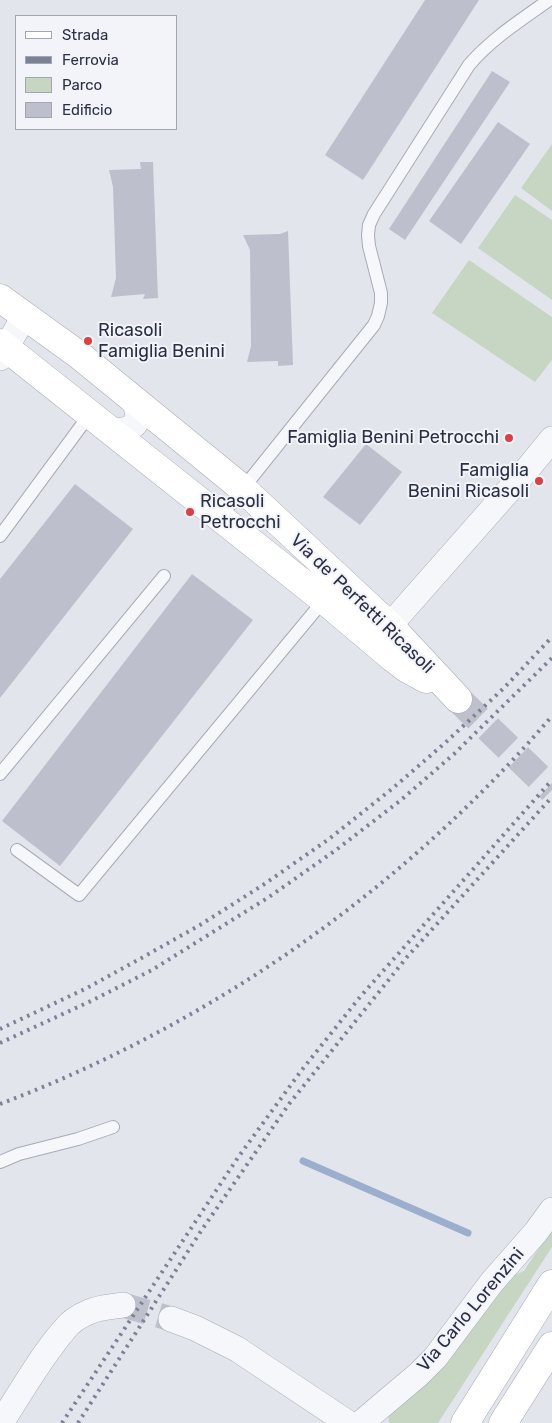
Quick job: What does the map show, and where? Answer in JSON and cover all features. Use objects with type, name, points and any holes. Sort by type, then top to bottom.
[{"type":"main road","name":"Via de' Perfetti Ricasoli","points":[[0,298],[79,355],[242,488],[382,634],[455,696]]},
{"type":"main road","name":"Via de' Perfetti Ricasoli","points":[[2,349],[101,422],[324,600],[382,634]]},
{"type":"main road","points":[[465,1423],[552,1284]]},
{"type":"main road","points":[[503,1423],[552,1346]]},
{"type":"street","points":[[2,349],[25,315]]},
{"type":"street","points":[[101,422],[127,429],[135,423],[139,414],[133,400]]},
{"type":"street","points":[[382,634],[552,439]]},
{"type":"street","name":"Via Carlo Lorenzini","points":[[361,1423],[435,1358],[492,1282],[536,1232],[552,1210]]},
{"type":"street","points":[[3,1415],[64,1329],[71,1322],[98,1308],[123,1306]]},
{"type":"street","points":[[171,1319],[196,1328],[237,1349],[348,1423]]},
{"type":"lane","points":[[220,517],[374,325],[381,303],[381,293],[369,246],[369,225],[374,214],[468,65],[490,43],[549,0]]},
{"type":"lane","points":[[0,536],[101,422]]},
{"type":"lane","points":[[0,774],[164,576]]},
{"type":"lane","points":[[17,850],[79,896],[324,600]]},
{"type":"lane","points":[[0,1162],[19,1154],[78,1139],[113,1127]]},
{"type":"green space","points":[[552,144],[552,211],[521,188]]},
{"type":"green space","points":[[515,195],[552,220],[552,300],[478,248]]},
{"type":"green space","points":[[469,260],[552,317],[552,360],[535,382],[432,313]]},
{"type":"green space","points":[[552,1228],[552,1247],[438,1423],[389,1423],[388,1413],[505,1279],[524,1271]]},
{"type":"building","points":[[425,0],[479,0],[363,180],[325,155]]},
{"type":"building","points":[[492,71],[510,82],[405,240],[389,229]]},
{"type":"building","points":[[498,122],[530,144],[461,244],[429,221]]},
{"type":"building","points":[[140,162],[153,162],[158,298],[143,299],[145,294],[111,297],[116,278],[113,187],[109,170],[141,169]]},
{"type":"building","points":[[288,231],[293,365],[278,366],[278,361],[247,362],[251,346],[250,250],[243,235],[280,234]]},
{"type":"building","points":[[366,444],[402,472],[360,525],[323,497]]},
{"type":"building","points":[[75,484],[133,529],[0,698],[0,579]]},
{"type":"building","points":[[192,574],[253,620],[60,866],[2,821]]},
{"type":"waterway","points":[[303,1161],[468,1233]]},
{"type":"tunnel","points":[[458,699],[552,790]]},
{"type":"tunnel","points":[[123,1305],[171,1319]]},
{"type":"railway","points":[[0,1029],[87,988],[200,925],[263,885],[329,839],[393,788],[445,743],[504,688],[552,637]]},
{"type":"railway","points":[[0,1043],[91,1001],[152,970],[269,897],[336,850],[401,800],[454,754],[552,658]]},
{"type":"railway","points":[[0,1104],[79,1071],[155,1034],[229,991],[300,944],[369,893],[434,838],[495,779],[552,716]]},
{"type":"railway","points":[[62,1423],[239,1156],[301,1071],[360,997],[552,780]]},
{"type":"railway","points":[[78,1423],[201,1231],[289,1104],[407,957],[552,797]]},
{"type":"place","name":"Ricasoli Famiglia Benini","points":[[88,341]]},
{"type":"place","name":"Famiglia Benini Petrocchi","points":[[509,438]]},
{"type":"place","name":"Famiglia Benini Ricasoli","points":[[539,481]]},
{"type":"place","name":"Ricasoli Petrocchi","points":[[190,512]]}]
